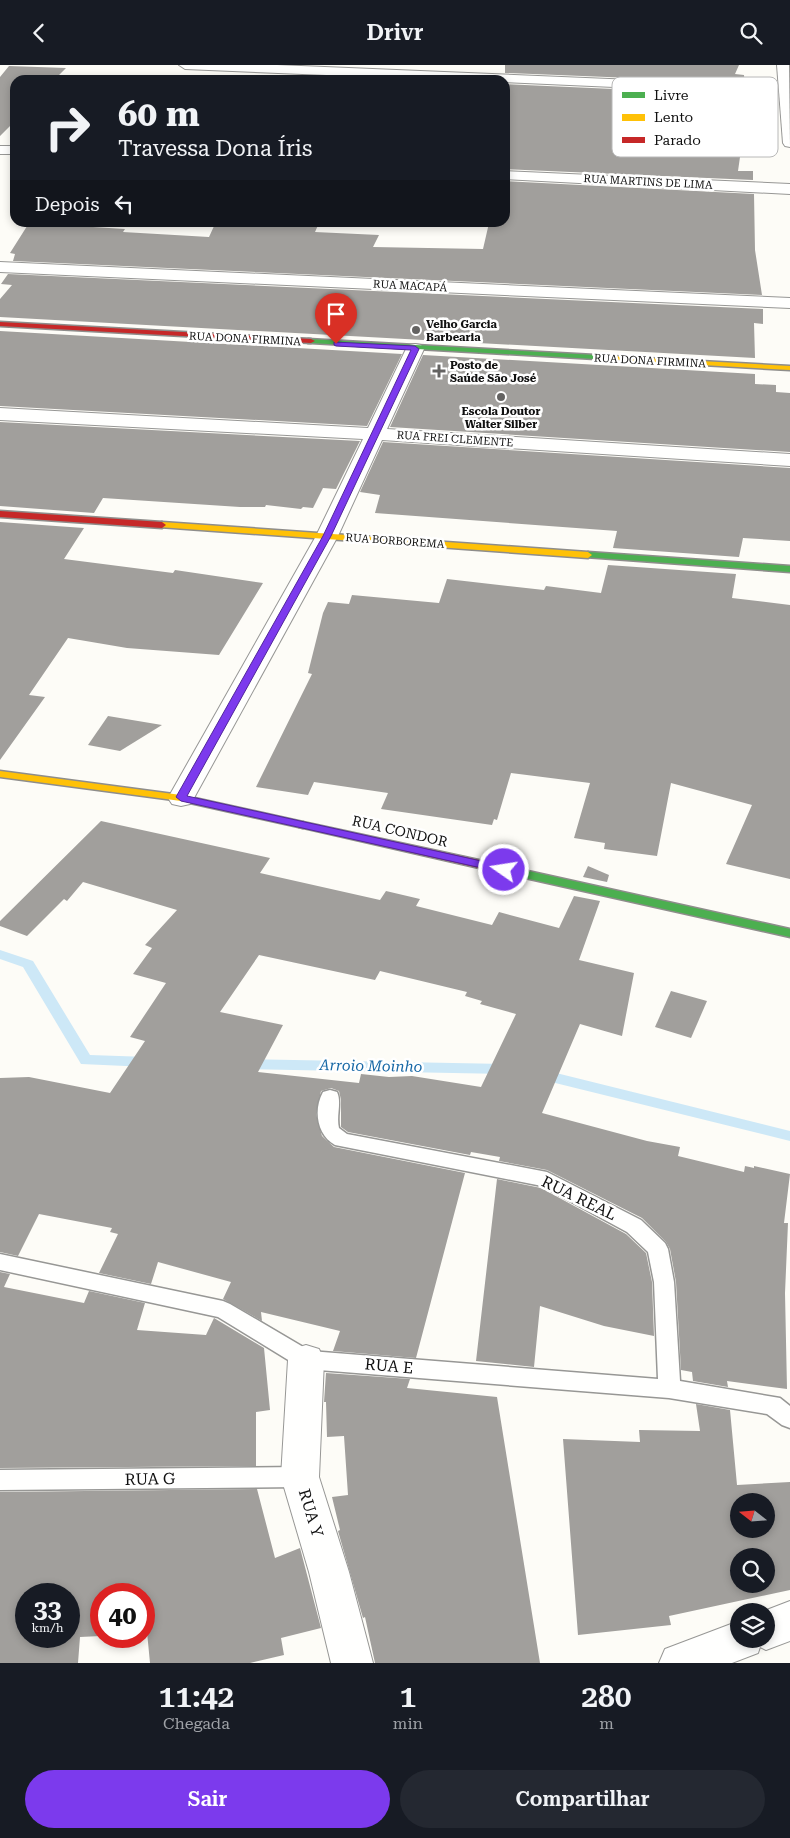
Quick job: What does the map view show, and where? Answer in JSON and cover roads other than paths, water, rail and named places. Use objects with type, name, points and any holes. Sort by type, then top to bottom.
[{"type":"street","points":[[185,65],[433,75]]},
{"type":"street","points":[[783,65],[787,89],[790,138]]},
{"type":"street","points":[[510,78],[612,82]]},
{"type":"street","name":"RUA MARTINS DE LIMA","points":[[510,175],[790,189]]},
{"type":"street","name":"RUA MACAPÁ","points":[[0,267],[790,303]]},
{"type":"street","name":"RUA DONA FIRMINA","points":[[0,324],[790,369]]},
{"type":"street","points":[[181,797],[327,536],[415,349]]},
{"type":"street","name":"RUA FREI CLEMENTE","points":[[0,414],[374,434],[790,460]]},
{"type":"street","name":"RUA BORBOREMA","points":[[0,514],[790,569]]},
{"type":"street","name":"RUA CONDOR","points":[[0,774],[181,797],[790,933]]},
{"type":"street","name":"RUA Y","points":[[306,1360],[300,1477],[329,1572],[352,1663]]},
{"type":"street","points":[[775,1627],[790,1621]]},
{"type":"street","points":[[680,1663],[730,1644]]},
{"type":"lane","name":"RUA REAL","points":[[330,1097],[328,1129],[333,1136],[342,1141],[547,1179],[634,1226],[658,1249],[664,1282],[669,1389]]},
{"type":"lane","name":"RUA E","points":[[0,1262],[223,1310],[306,1360],[669,1389],[772,1405],[790,1418]]},
{"type":"lane","name":"RUA G","points":[[0,1480],[300,1477]]},
{"type":"waterway","name":"Arroio Moinho","points":[[0,954],[28,964],[86,1060],[148,1062]]},
{"type":"waterway","name":"Arroio Moinho","points":[[246,1064],[506,1069]]},
{"type":"waterway","name":"Arroio Moinho","points":[[540,1074],[790,1136]]},
{"type":"place","name":"Velho Garcia Barbearia","points":[[416,330]]},
{"type":"place","name":"Posto de Saúde São José","points":[[439,371]]},
{"type":"place","name":"Escola Doutor Walter Silber","points":[[501,397]]}]
